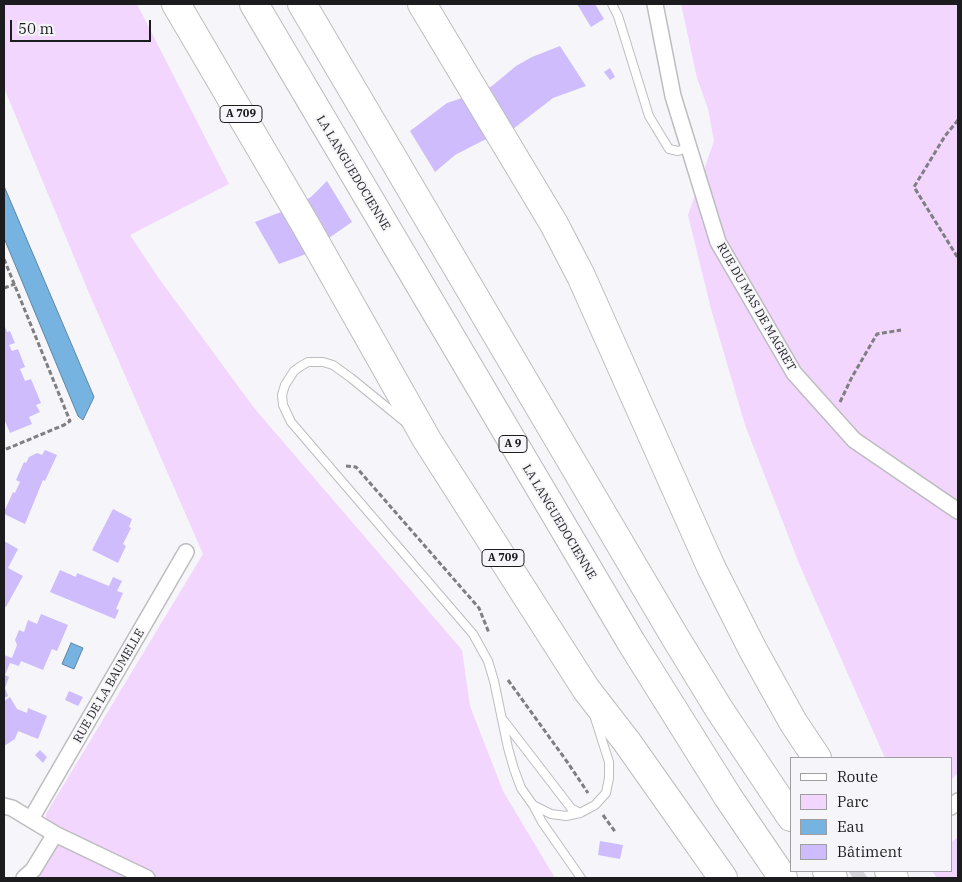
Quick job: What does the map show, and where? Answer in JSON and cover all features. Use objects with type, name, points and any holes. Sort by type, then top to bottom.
[{"type":"highway","name":"A 709","points":[[176,4],[305,224],[427,440],[586,689],[627,742],[723,878]]},
{"type":"highway","name":"LA LANGUEDOCIENNE","points":[[254,4],[635,650],[708,766],[783,878]]},
{"type":"highway","points":[[302,4],[680,645],[719,709],[790,816]]},
{"type":"highway","points":[[425,6],[554,224],[576,267],[711,567],[753,650],[793,722],[816,757]]},
{"type":"street","name":"RUE DU MAS DE MAGRET","points":[[655,4],[672,96],[718,242],[794,373],[854,440],[958,511]]},
{"type":"street","name":"RUE DE LA BAUMELLE","points":[[31,819],[186,552]]},
{"type":"street","points":[[4,806],[12,808],[55,834],[147,878]]},
{"type":"street","points":[[24,878],[33,870],[55,834]]},
{"type":"lane","points":[[612,4],[618,16],[649,116],[669,149],[678,151],[688,148]]},
{"type":"lane","points":[[427,440],[333,365],[323,362],[308,362],[294,371],[285,385],[282,396],[283,405],[291,422],[473,634],[488,661],[503,719],[508,748],[521,788],[581,878]]},
{"type":"lane","points":[[533,805],[551,814],[566,816],[580,813],[595,805],[606,793],[609,778],[608,762],[586,689]]},
{"type":"lane","points":[[503,719],[571,808],[580,813]]},
{"type":"path","points":[[958,120],[945,136],[914,187],[958,258]]},
{"type":"path","points":[[4,258],[70,421],[4,450]]},
{"type":"path","points":[[4,288],[15,284]]},
{"type":"path","points":[[833,416],[852,377],[877,334],[901,330]]},
{"type":"green space","points":[[4,4],[137,4],[229,184],[130,235],[160,280],[255,409],[462,650],[470,706],[503,791],[555,878],[31,878],[45,865],[46,814],[203,554],[89,293],[4,88]]},
{"type":"green space","points":[[681,4],[958,4],[958,773],[952,779],[952,757],[885,757],[800,566],[745,425],[711,309],[688,215],[714,141],[708,109],[697,78]]},
{"type":"green space","points":[[958,837],[958,878],[937,878],[933,872],[952,872],[952,841]]},
{"type":"water","points":[[4,186],[94,397],[83,420],[78,416],[4,238]]},
{"type":"water","points":[[71,643],[83,648],[74,669],[62,664]]},
{"type":"building","points":[[577,4],[595,4],[604,19],[591,27]]},
{"type":"building","points":[[560,46],[586,86],[553,98],[513,129],[482,141],[455,155],[435,172],[410,131],[447,103],[492,86],[516,66],[532,57]]},
{"type":"building","points":[[610,68],[615,77],[610,80],[604,72]]},
{"type":"building","points":[[327,181],[352,222],[306,254],[279,264],[255,222],[294,207],[311,197]]},
{"type":"building","points":[[4,324],[7,332],[10,331],[15,343],[9,345],[12,351],[18,349],[25,367],[20,369],[25,381],[31,379],[41,403],[36,405],[40,412],[29,417],[32,424],[10,433],[4,419]]},
{"type":"building","points":[[45,450],[57,455],[45,481],[43,480],[25,524],[4,514],[4,512],[20,482],[16,480],[24,462],[26,463],[29,457],[37,453],[42,455]]},
{"type":"building","points":[[113,509],[132,519],[129,527],[131,528],[123,544],[126,546],[118,563],[92,550]]},
{"type":"building","points":[[4,541],[18,549],[8,568],[23,576],[6,607],[4,606]]},
{"type":"building","points":[[60,570],[76,577],[77,573],[109,586],[113,577],[122,581],[117,591],[123,593],[116,609],[119,610],[115,619],[50,592]]},
{"type":"building","points":[[41,614],[68,625],[57,651],[52,649],[43,670],[21,661],[19,666],[10,663],[5,675],[9,677],[5,688],[8,696],[4,698],[4,655],[12,658],[17,645],[15,640],[19,630],[24,632],[28,620],[37,624]]},
{"type":"building","points":[[69,691],[83,697],[78,706],[65,700]]},
{"type":"building","points":[[10,697],[17,709],[27,713],[28,708],[47,716],[38,739],[18,731],[15,739],[4,746],[4,701]]},
{"type":"building","points":[[40,750],[47,757],[43,763],[35,755]]},
{"type":"building","points":[[600,841],[623,845],[620,859],[598,855]]},
{"type":"tunnel","points":[[853,878],[862,872]]}]
